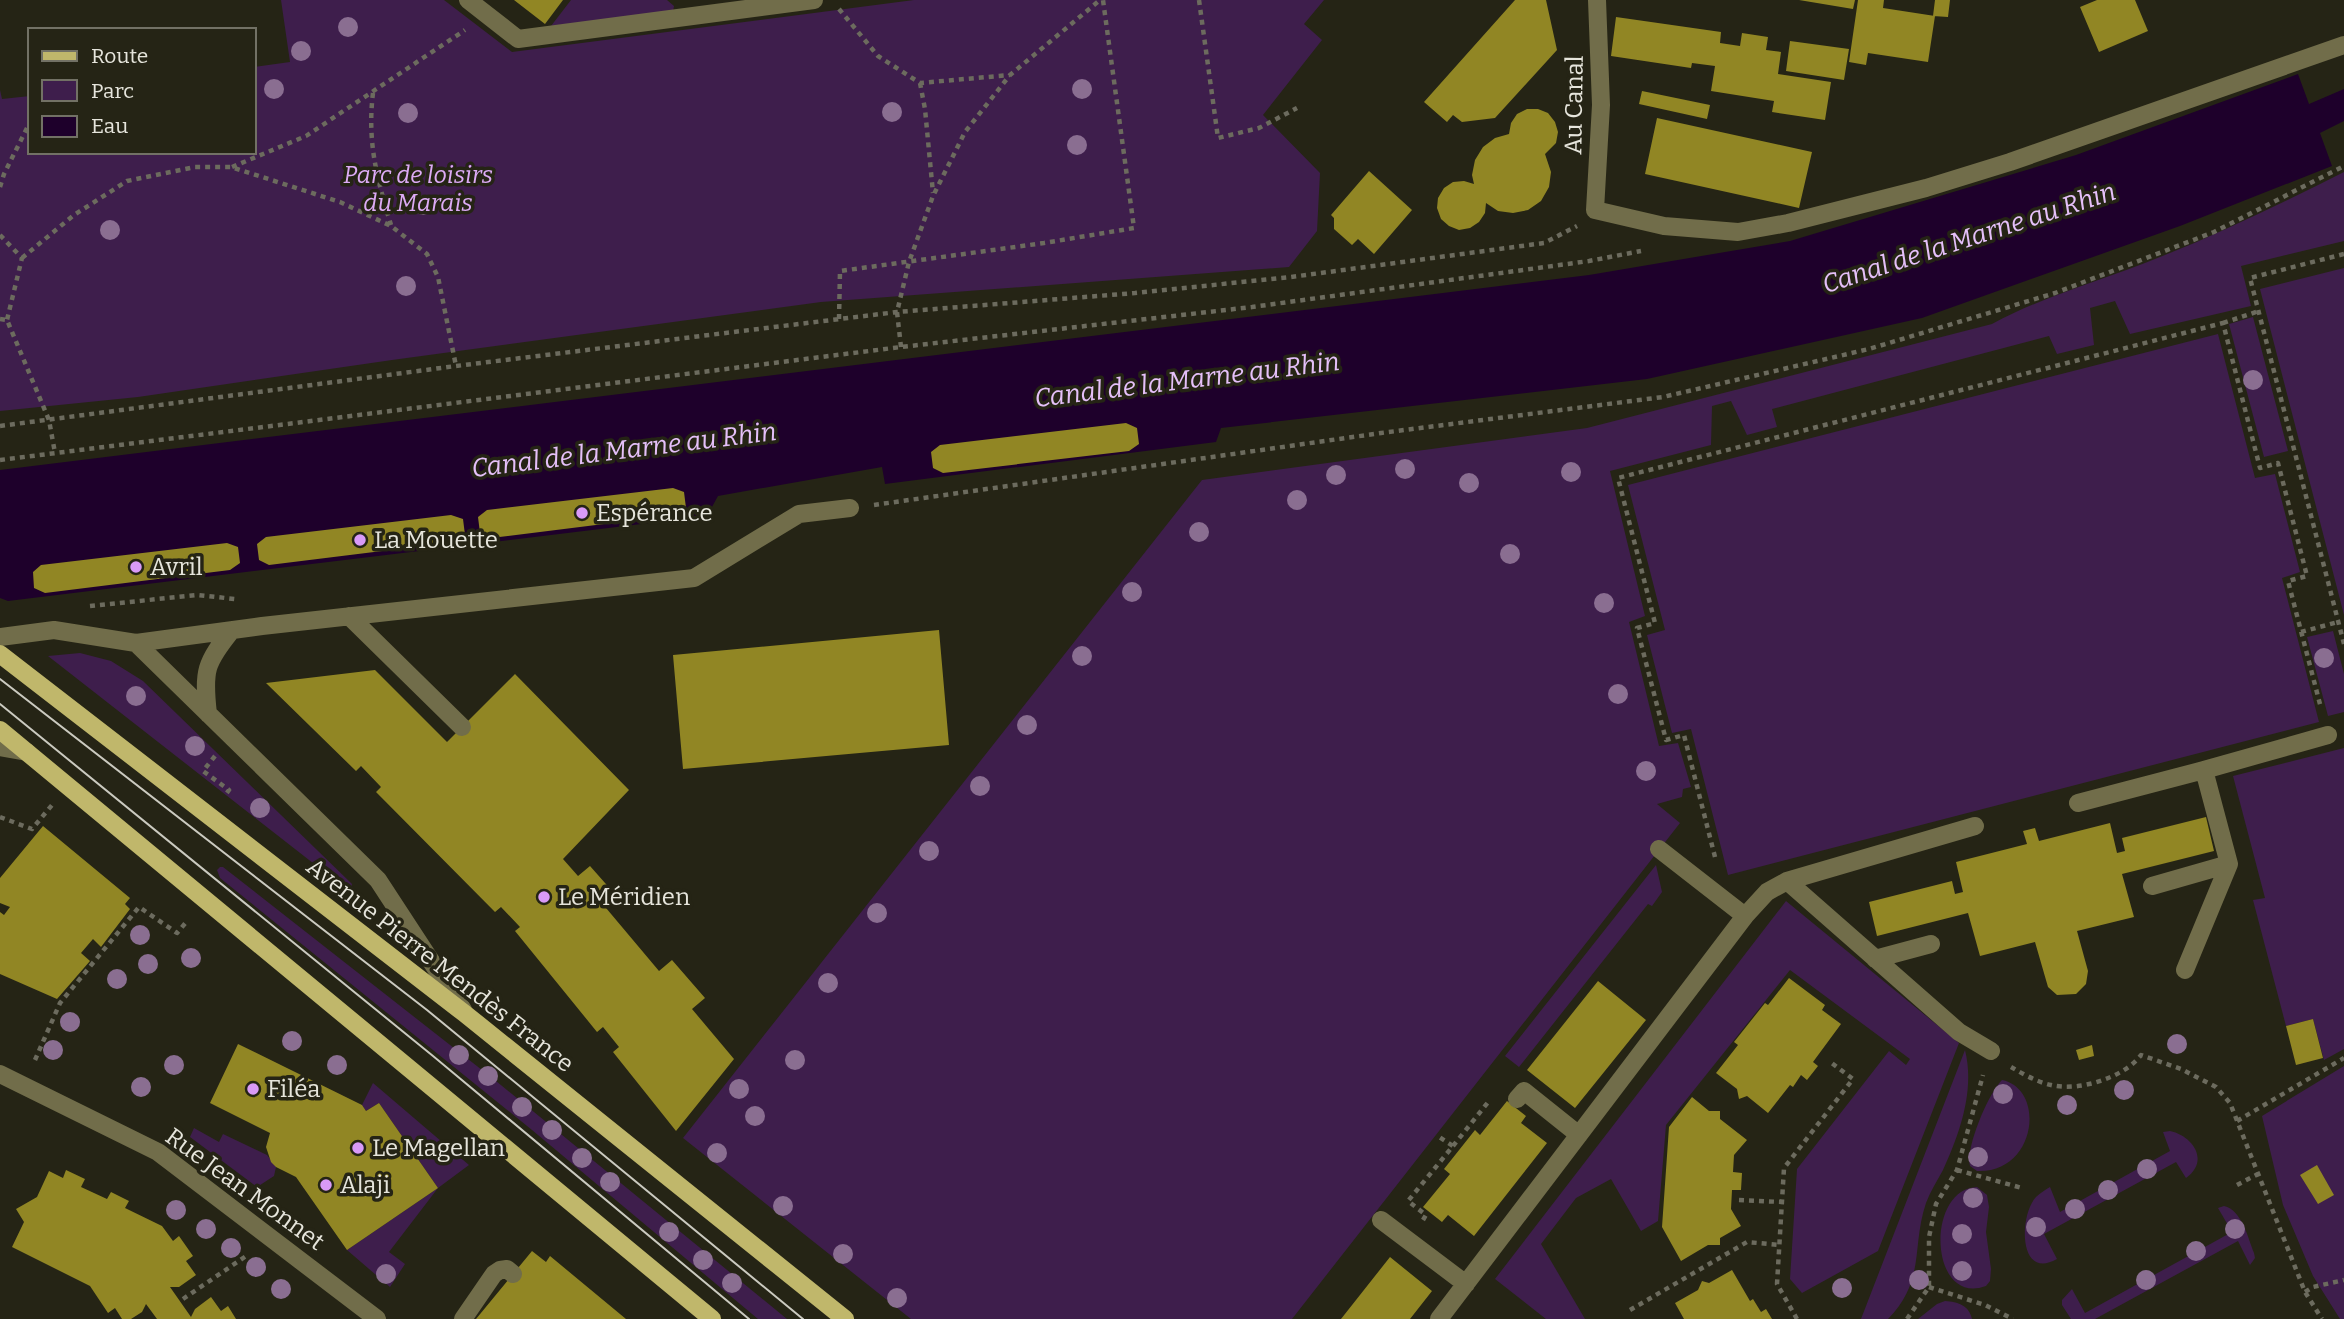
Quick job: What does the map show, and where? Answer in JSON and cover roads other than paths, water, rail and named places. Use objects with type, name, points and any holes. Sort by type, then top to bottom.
[{"type":"main road","name":"Avenue Pierre Mendès France","points":[[0,654],[464,1013],[845,1319]]},
{"type":"main road","points":[[0,730],[712,1319]]},
{"type":"street","points":[[468,0],[518,39],[763,3],[814,0]]},
{"type":"street","name":"Au Canal","points":[[1597,0],[1601,105],[1595,210],[1664,226],[1738,232],[1788,223],[1926,188],[2010,162],[2344,45]]},
{"type":"street","points":[[0,637],[54,630],[136,643],[262,626],[694,578],[799,514],[850,508]]},
{"type":"street","points":[[349,616],[462,727]]},
{"type":"street","points":[[208,713],[204,681],[211,656],[232,630]]},
{"type":"street","points":[[136,643],[378,880],[464,1013]]},
{"type":"street","points":[[2078,803],[2328,735]]},
{"type":"street","points":[[0,747],[27,752]]},
{"type":"street","points":[[2185,970],[2229,864],[2204,770]]},
{"type":"street","points":[[1439,1319],[1745,916],[1768,892],[1787,881],[1975,826]]},
{"type":"street","points":[[1659,849],[1745,916]]},
{"type":"street","points":[[2152,886],[2229,864]]},
{"type":"street","points":[[1787,881],[1959,1032],[1991,1051]]},
{"type":"street","points":[[1875,959],[1931,944]]},
{"type":"street","name":"Rue Jean Monnet","points":[[0,1074],[158,1152],[377,1319]]},
{"type":"street","points":[[1517,1099],[1524,1091],[1579,1135]]},
{"type":"street","points":[[1381,1220],[1466,1284]]},
{"type":"street","points":[[463,1319],[494,1274],[506,1269],[513,1275]]},
{"type":"water","name":"Canal de la Marne au Rhin","points":[[2298,74],[2309,104],[2344,89],[2344,121],[2320,133],[2332,166],[2180,226],[1922,318],[1647,379],[1221,428],[1216,442],[885,484],[882,467],[718,496],[707,516],[8,601],[0,598],[0,470],[1589,275],[1790,241],[2076,155]]},
{"type":"tram line","points":[[0,679],[427,1010],[803,1319]]},
{"type":"tram line","points":[[0,704],[433,1056],[749,1319]]},
{"type":"place","name":"Espérance","points":[[582,513]]},
{"type":"place","name":"La Mouette","points":[[360,540]]},
{"type":"place","name":"Avril","points":[[136,567]]},
{"type":"place","name":"Le Méridien","points":[[544,897]]},
{"type":"place","name":"Filéa","points":[[253,1089]]},
{"type":"place","name":"Le Magellan","points":[[358,1148]]},
{"type":"place","name":"Alaji","points":[[326,1185]]},
{"type":"park label","name":"Parc de loisirs du Marais","points":[[418,189]]}]
